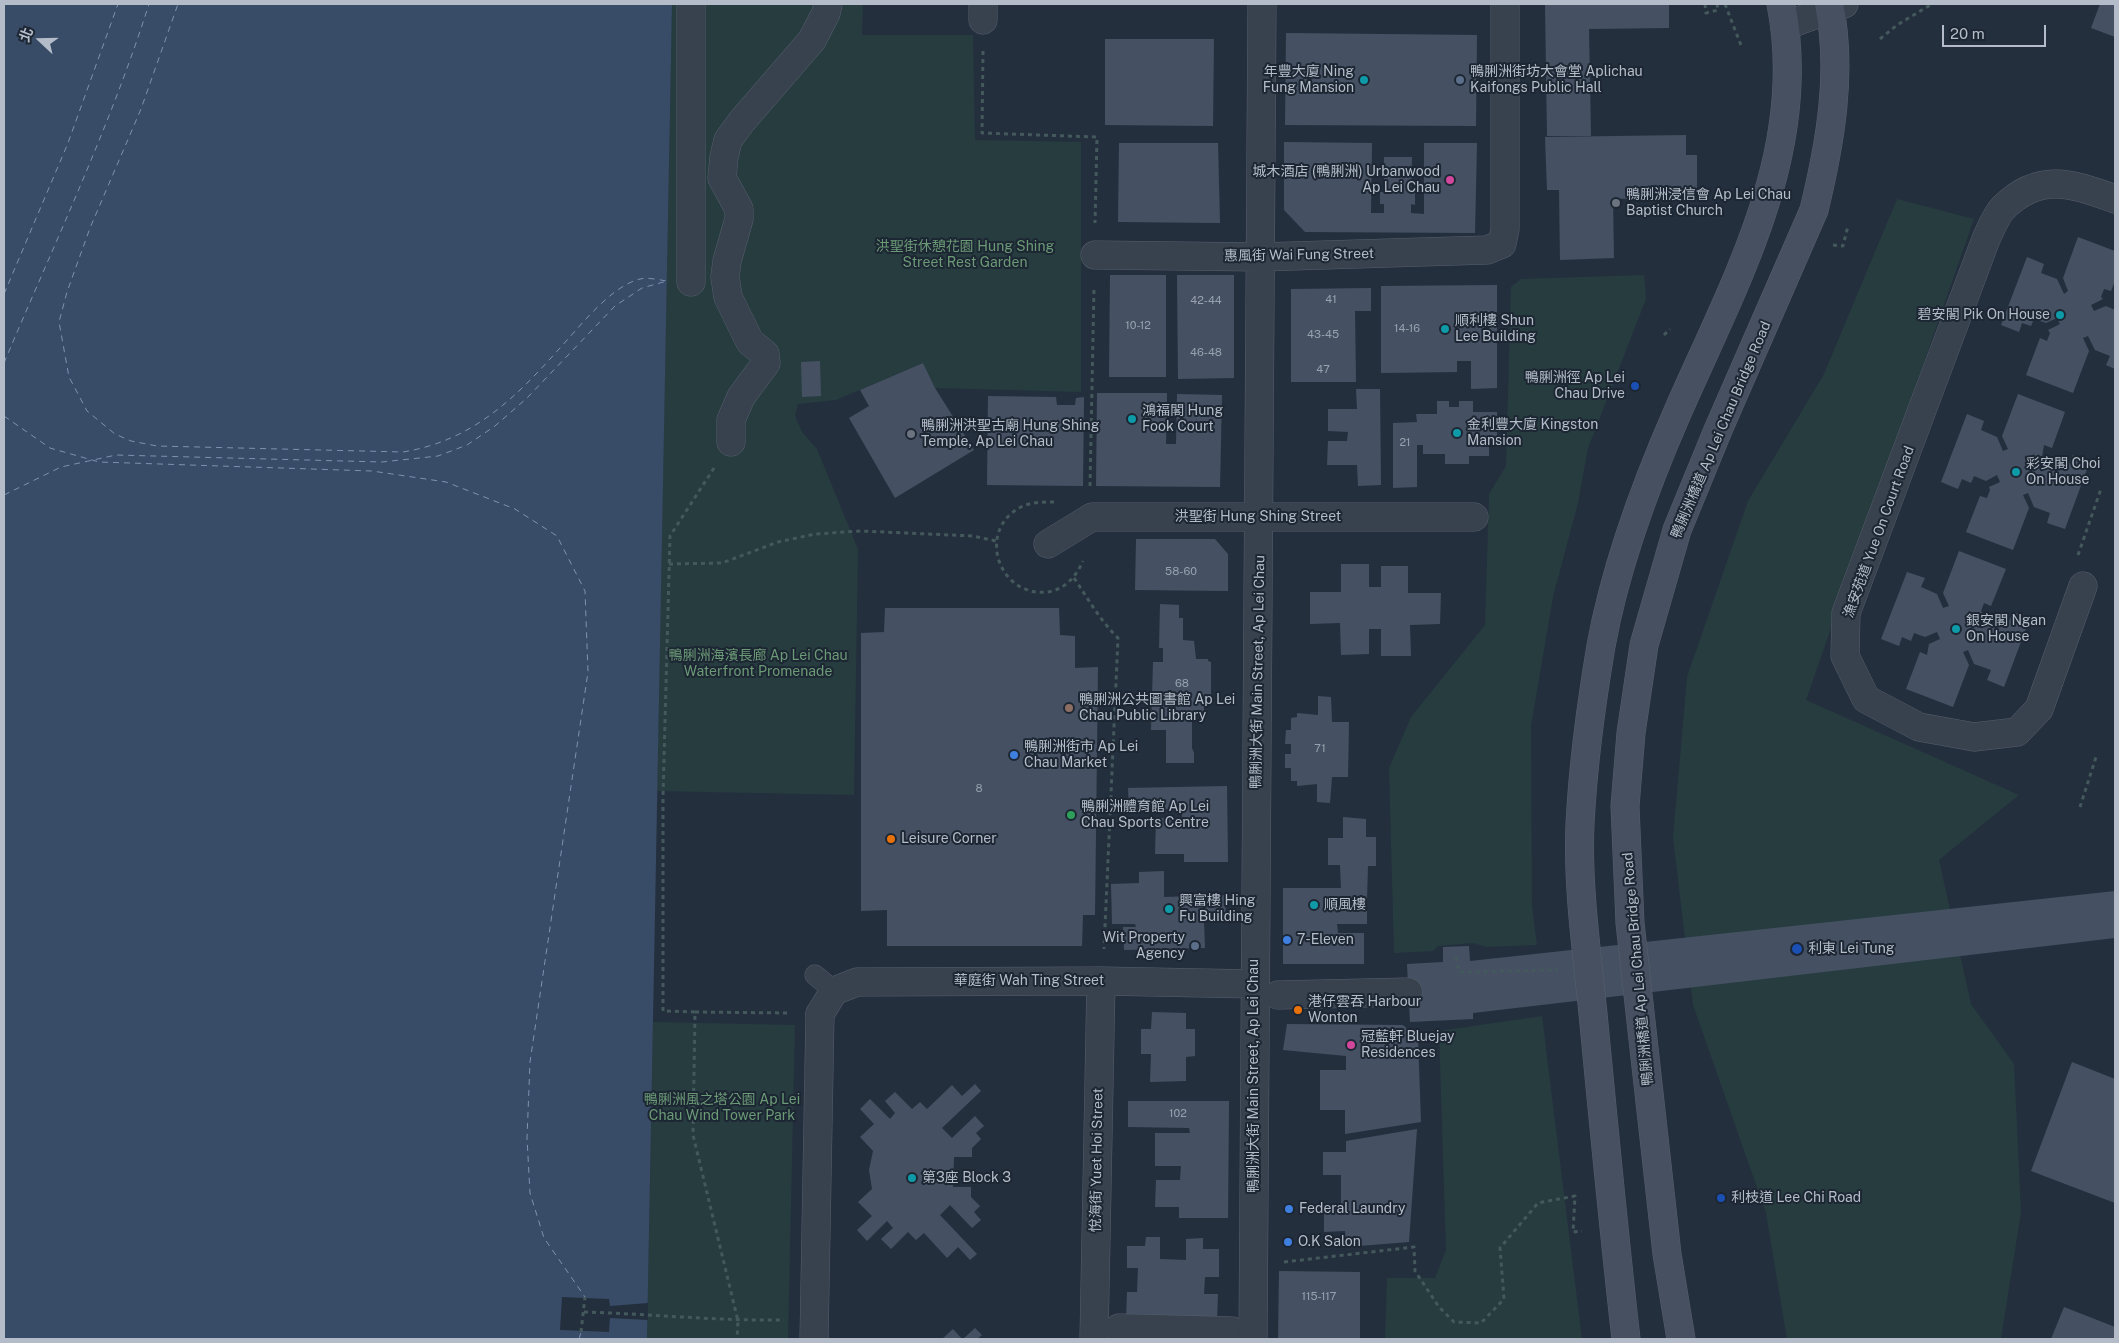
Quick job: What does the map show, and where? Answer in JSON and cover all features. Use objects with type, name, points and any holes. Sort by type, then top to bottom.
[{"type":"main road","name":"鴨脷洲橋道 Ap Lei Chau Bridge Road","points":[[1681,1339],[1666,1244],[1630,923],[1625,806],[1631,733],[1644,645],[1677,530],[1724,416],[1814,210],[1831,125],[1834,69],[1834,6]]},
{"type":"main road","points":[[1626,1339],[1592,1004],[1581,872],[1580,826],[1592,706],[1602,642],[1637,516],[1679,409],[1729,296],[1770,194],[1785,122],[1783,15]]},
{"type":"street","points":[[691,282],[692,4]]},
{"type":"street","points":[[731,442],[731,420],[740,397],[755,381],[766,362],[765,354],[750,342],[728,297],[725,277],[739,219],[739,209],[722,178],[728,140],[754,106],[812,40],[826,14],[828,4]]},
{"type":"street","name":"鴨脷洲大街 Main Street, Ap Lei Chau","points":[[1242,1335],[1266,990],[1260,517],[1262,4]]},
{"type":"street","name":"惠風街 Wai Fung Street","points":[[1095,255],[1260,257],[1487,250],[1502,244],[1505,229],[1506,4]]},
{"type":"street","points":[[1783,15],[1834,6]]},
{"type":"street","points":[[691,114],[728,140]]},
{"type":"street","name":"漁安苑道 Yue On Court Road","points":[[2083,586],[2040,709],[2016,732],[1974,738],[1919,727],[1866,699],[1845,656],[1846,613],[1986,239],[2002,208],[2029,188],[2049,183],[2070,183],[2115,199]]},
{"type":"street","points":[[691,238],[732,245]]},
{"type":"street","name":"洪聖街 Hung Shing Street","points":[[1048,544],[1092,517],[1474,517]]},
{"type":"street","name":"華庭街 Wah Ting Street","points":[[820,1014],[824,983],[1101,980],[1266,990],[1408,992]]},
{"type":"street","name":"悅海街 Yuet Hoi Street","points":[[1094,1339],[1101,980]]},
{"type":"street","points":[[814,1330],[820,1014]]},
{"type":"street","points":[[1119,1328],[1242,1335]]},
{"type":"path","points":[[1705,4],[1706,13],[1718,10],[1717,4]]},
{"type":"path","points":[[1725,4],[1742,48]]},
{"type":"path","points":[[1880,39],[1897,25],[1932,4]]},
{"type":"path","points":[[983,12],[982,133],[1097,137],[1090,490]]},
{"type":"path","points":[[1830,244],[1843,246],[1848,226]]},
{"type":"path","points":[[1664,335],[1670,329]]},
{"type":"path","points":[[731,442],[670,536],[663,796],[663,1011],[820,1014]]},
{"type":"path","points":[[2076,560],[2101,489]]},
{"type":"path","points":[[1062,501],[1036,502],[1022,506],[1006,518],[999,529],[996,541],[1000,567],[1014,584],[1026,590],[1051,591],[1074,578],[1086,556]]},
{"type":"path","points":[[669,564],[722,563],[778,542],[815,534],[861,531],[973,536],[996,541]]},
{"type":"path","points":[[1074,578],[1094,607],[1100,620],[1118,638],[1103,952]]},
{"type":"path","points":[[2080,807],[2097,754]]},
{"type":"path","points":[[1456,957],[1459,972],[1559,970]]},
{"type":"path","points":[[696,1012],[693,1135],[738,1320],[736,1339]]},
{"type":"path","points":[[1276,1263],[1414,1247],[1415,1271],[1439,1307],[1454,1322],[1481,1323],[1504,1300],[1500,1248],[1538,1203],[1575,1196],[1573,1232],[1587,1231]]},
{"type":"path","points":[[581,1332],[585,1298]]},
{"type":"path","points":[[584,1312],[738,1320],[814,1330]]},
{"type":"green space","name":"鴨脷洲海濱長廊 Ap Lei Chau Waterfront Promenade","points":[[672,4],[863,4],[862,35],[973,35],[975,140],[1081,142],[1081,392],[935,388],[923,363],[836,400],[798,404],[795,416],[802,432],[817,449],[858,549],[854,795],[657,791]]},
{"type":"green space","points":[[1897,199],[1974,219],[1806,700],[2019,795],[1939,860],[1971,1004],[2014,1064],[2021,1212],[2001,1339],[1787,1339],[1766,1213],[1693,1005],[1673,838],[1687,677],[1748,501],[1824,374]]},
{"type":"green space","points":[[1644,275],[1646,299],[1588,448],[1578,503],[1553,597],[1531,726],[1532,906],[1537,945],[1487,947],[1473,943],[1438,946],[1433,951],[1394,953],[1389,768],[1411,717],[1485,625],[1489,494],[1506,466],[1511,287],[1521,279]]},
{"type":"green space","points":[[1542,1016],[1582,1339],[1385,1339],[1387,1278],[1435,1278],[1446,1250],[1439,1031]]},
{"type":"green space","name":"鴨脷洲風之塔公園 Ap Lei Chau Wind Tower Park","points":[[653,1022],[795,1025],[788,1339],[647,1339]]},
{"type":"water","points":[[4,4],[672,4],[647,1339],[4,1339]]},
{"type":"pier","points":[[562,1297],[609,1299],[610,1306],[648,1303],[648,1320],[610,1318],[609,1332],[560,1330]]},
{"type":"building","points":[[1545,4],[1669,4],[1669,28],[1589,29],[1591,136],[1547,136]]},
{"type":"building","points":[[2100,4],[2115,4],[2115,37],[2091,28]]},
{"type":"building","name":"年豐大廈 Ning Fung Mansion","points":[[1286,33],[1477,35],[1476,126],[1285,125]]},
{"type":"building","points":[[1105,39],[1214,39],[1213,126],[1105,125]]},
{"type":"building","name":"鴨脷洲浸信會 Ap Lei Chau Baptist Church","points":[[1686,135],[1686,155],[1697,155],[1697,188],[1644,189],[1644,198],[1613,199],[1614,258],[1560,260],[1559,190],[1547,190],[1545,137]]},
{"type":"building","points":[[1284,142],[1372,143],[1371,213],[1384,213],[1384,204],[1380,204],[1380,192],[1384,192],[1384,157],[1412,157],[1411,192],[1415,192],[1415,205],[1411,204],[1411,213],[1424,214],[1424,143],[1477,143],[1475,233],[1305,232],[1284,210]]},
{"type":"building","points":[[1119,143],[1218,143],[1220,223],[1118,222]]},
{"type":"building","name":"碧安閣 Pik On House","points":[[2078,237],[2115,251],[2115,281],[2111,291],[2104,289],[2101,297],[2103,299],[2091,305],[2094,311],[2106,306],[2115,310],[2115,369],[2106,365],[2110,356],[2095,350],[2088,336],[2083,338],[2089,351],[2073,393],[2026,375],[2040,338],[2047,341],[2050,333],[2048,330],[2060,324],[2057,318],[2046,323],[2034,319],[2031,326],[2022,323],[2019,332],[2001,325],[2027,257],[2044,264],[2041,273],[2057,279],[2064,294],[2068,291],[2063,278]]},
{"type":"building","points":[[1110,275],[1166,275],[1166,377],[1109,377]]},
{"type":"building","points":[[1177,275],[1234,275],[1234,378],[1178,379]]},
{"type":"building","points":[[1497,285],[1497,388],[1471,389],[1471,361],[1457,361],[1457,372],[1381,373],[1381,286]]},
{"type":"building","points":[[1371,288],[1371,311],[1355,311],[1356,382],[1291,382],[1291,289]]},
{"type":"building","points":[[820,361],[821,396],[802,397],[801,362]]},
{"type":"building","name":"鴨脷洲洪聖古廟 Hung Shing Temple, Ap Lei Chau","points":[[923,363],[935,388],[974,450],[895,498],[849,418],[869,406],[860,390]]},
{"type":"building","points":[[1356,389],[1380,389],[1381,485],[1358,486],[1357,465],[1327,465],[1328,441],[1347,441],[1348,432],[1328,431],[1328,409],[1357,409]]},
{"type":"building","points":[[1097,393],[1167,393],[1166,444],[1176,444],[1177,394],[1222,395],[1220,487],[1096,486]]},
{"type":"building","name":"彩安閣 Choi On House","points":[[2018,394],[2065,412],[2052,448],[2044,445],[2042,457],[2031,462],[2034,469],[2045,463],[2057,468],[2060,461],[2069,464],[2073,455],[2090,461],[2065,529],[2047,523],[2050,513],[2034,507],[2028,493],[2023,495],[2029,508],[2013,550],[1966,532],[1980,496],[1987,498],[1990,490],[1989,487],[2000,482],[1997,475],[1986,481],[1974,476],[1971,483],[1962,479],[1958,489],[1941,482],[1967,414],[1984,421],[1981,430],[1997,437],[2003,451],[2008,449],[2002,436]]},
{"type":"building","points":[[988,396],[1056,397],[1057,405],[1075,405],[1076,398],[1084,397],[1083,486],[987,485]]},
{"type":"building","name":"金利豐大廈 Kingston Mansion","points":[[1437,401],[1449,401],[1449,407],[1459,407],[1459,401],[1473,401],[1473,412],[1497,412],[1497,446],[1489,446],[1489,456],[1469,456],[1469,464],[1445,464],[1445,454],[1423,454],[1423,445],[1417,445],[1417,487],[1393,488],[1393,423],[1417,422],[1416,414],[1437,414]]},
{"type":"building","points":[[1136,539],[1215,539],[1228,554],[1228,591],[1135,590]]},
{"type":"building","name":"銀安閣 Ngan On House","points":[[1959,551],[2006,569],[1991,606],[1984,603],[1981,611],[1983,614],[1971,619],[1974,626],[1986,621],[1997,625],[2000,618],[2009,621],[2013,612],[2030,618],[2004,687],[1987,680],[1991,670],[1974,664],[1968,650],[1963,652],[1969,665],[1953,707],[1906,689],[1920,652],[1927,655],[1929,644],[1940,639],[1937,632],[1925,637],[1914,633],[1911,641],[1902,637],[1899,646],[1881,639],[1907,572],[1925,578],[1921,587],[1937,594],[1943,608],[1949,606],[1943,593]]},
{"type":"building","points":[[1341,564],[1369,564],[1369,587],[1381,587],[1381,566],[1408,566],[1408,593],[1441,593],[1440,624],[1410,625],[1411,656],[1381,656],[1381,629],[1369,629],[1369,654],[1341,655],[1340,623],[1310,624],[1310,592],[1341,592]]},
{"type":"building","points":[[1160,604],[1179,605],[1179,618],[1183,618],[1183,640],[1194,641],[1196,659],[1208,659],[1211,662],[1211,706],[1204,706],[1204,714],[1192,713],[1194,763],[1166,763],[1166,730],[1151,730],[1153,662],[1163,662],[1163,648],[1159,648]]},
{"type":"building","points":[[885,608],[1059,608],[1060,635],[1075,636],[1075,668],[1098,667],[1095,915],[1083,915],[1082,946],[887,946],[887,910],[861,911],[861,633],[884,632]]},
{"type":"building","points":[[1318,696],[1331,697],[1332,722],[1349,722],[1348,777],[1332,777],[1330,803],[1317,802],[1317,784],[1297,786],[1297,781],[1291,781],[1291,768],[1285,768],[1285,754],[1291,754],[1291,744],[1285,744],[1286,730],[1291,730],[1291,718],[1297,717],[1297,713],[1318,715]]},
{"type":"building","points":[[1227,786],[1228,862],[1184,862],[1184,854],[1155,854],[1156,818],[1182,818],[1182,809],[1129,810],[1128,788]]},
{"type":"building","points":[[1343,817],[1366,819],[1366,837],[1376,837],[1376,866],[1368,866],[1367,900],[1345,900],[1345,910],[1367,910],[1367,924],[1337,924],[1338,933],[1364,933],[1364,964],[1283,964],[1283,888],[1341,888],[1340,865],[1328,865],[1328,838],[1343,838]]},
{"type":"building","name":"興富樓 Hing Fu Building","points":[[1164,871],[1164,897],[1225,895],[1226,921],[1204,921],[1205,948],[1124,950],[1123,927],[1136,927],[1135,924],[1112,924],[1111,884],[1139,883],[1139,872]]},
{"type":"building","name":"利東 Lei Tung","points":[[2115,891],[2115,938],[1473,1013],[1473,1019],[1410,1022],[1407,964],[1443,962],[1443,947],[1469,946],[1470,961]]},
{"type":"building","points":[[1152,1012],[1186,1013],[1186,1029],[1195,1029],[1195,1056],[1186,1057],[1186,1081],[1150,1082],[1151,1054],[1141,1054],[1141,1029],[1151,1029]]},
{"type":"building","points":[[1287,1024],[1403,1025],[1418,1039],[1421,1122],[1345,1134],[1345,1110],[1320,1110],[1320,1070],[1346,1070],[1346,1056],[1283,1050]]},
{"type":"building","points":[[2072,1062],[2115,1079],[2115,1203],[2031,1171]]},
{"type":"building","name":"第3座 Block 3","points":[[975,1084],[981,1091],[942,1128],[952,1138],[975,1116],[984,1126],[976,1133],[981,1139],[972,1148],[972,1157],[954,1157],[953,1187],[971,1187],[971,1197],[980,1206],[974,1212],[981,1220],[972,1228],[950,1205],[940,1215],[977,1254],[970,1260],[958,1247],[947,1258],[924,1233],[916,1240],[908,1232],[891,1249],[881,1239],[893,1228],[887,1221],[867,1241],[857,1230],[872,1216],[858,1202],[872,1189],[869,1170],[873,1151],[860,1137],[874,1124],[860,1109],[870,1099],[890,1119],[895,1113],[885,1101],[895,1092],[912,1109],[920,1102],[927,1109],[952,1085],[962,1096]]},
{"type":"building","points":[[1128,1101],[1229,1101],[1228,1218],[1179,1218],[1179,1207],[1155,1207],[1156,1180],[1180,1180],[1181,1166],[1155,1166],[1155,1133],[1190,1133],[1189,1128],[1128,1127]]},
{"type":"building","points":[[1417,1129],[1409,1242],[1346,1247],[1345,1231],[1324,1232],[1324,1207],[1341,1206],[1341,1175],[1323,1175],[1323,1152],[1346,1152],[1346,1141]]},
{"type":"building","points":[[1146,1237],[1160,1237],[1160,1259],[1186,1260],[1186,1239],[1203,1238],[1203,1249],[1219,1249],[1219,1277],[1205,1277],[1204,1294],[1218,1294],[1217,1320],[1126,1320],[1127,1292],[1137,1292],[1138,1268],[1127,1268],[1127,1246],[1145,1246]]},
{"type":"building","points":[[1279,1271],[1360,1272],[1360,1339],[1278,1339]]},
{"type":"building","points":[[2064,1307],[2115,1327],[2115,1339],[2051,1339]]},
{"type":"building","points":[[975,1328],[982,1335],[977,1339],[963,1339]]},
{"type":"building","points":[[953,1329],[962,1339],[942,1339]]},
{"type":"ferry route","points":[[4,294],[68,143],[118,4]]},
{"type":"ferry route","points":[[4,363],[81,185],[134,50],[149,4]]},
{"type":"ferry route","points":[[4,495],[61,467],[116,455],[382,462],[438,456],[467,445],[495,426],[527,398],[615,306],[642,288],[667,281],[643,278],[620,288],[583,322],[532,378],[495,411],[453,437],[429,446],[403,452],[157,446],[131,441],[115,434],[87,411],[69,377],[59,322],[67,292],[90,228],[141,109],[178,4]]},
{"type":"ferry route","points":[[4,416],[50,448],[99,462],[372,471],[446,482],[515,509],[557,536],[585,591],[588,672],[530,1062],[527,1138],[530,1193],[544,1238],[585,1297]]},
{"type":"ferry route","points":[[579,1339],[581,1332]]},
{"type":"place","name":"年豐大廈 Ning Fung Mansion","points":[[1364,80]]},
{"type":"place","name":"鴨脷洲街坊大會堂 Aplichau Kaifongs Public Hall","points":[[1460,80]]},
{"type":"place","name":"城木酒店 (鴨脷洲) Urbanwood Ap Lei Chau","points":[[1450,180]]},
{"type":"place","name":"鴨脷洲浸信會 Ap Lei Chau Baptist Church","points":[[1616,203]]},
{"type":"place","name":"碧安閣 Pik On House","points":[[2060,315]]},
{"type":"place","name":"順利樓 Shun Lee Building","points":[[1445,329]]},
{"type":"place","name":"鴨脷洲徑 Ap Lei Chau Drive","points":[[1635,386]]},
{"type":"place","name":"鴻福閣 Hung Fook Court","points":[[1132,419]]},
{"type":"place","name":"金利豐大廈 Kingston Mansion","points":[[1457,433]]},
{"type":"place","name":"鴨脷洲洪聖古廟 Hung Shing Temple, Ap Lei Chau","points":[[911,434]]},
{"type":"place","name":"彩安閣 Choi On House","points":[[2016,472]]},
{"type":"place","name":"銀安閣 Ngan On House","points":[[1956,629]]},
{"type":"place","name":"鴨脷洲公共圖書館 Ap Lei Chau Public Library","points":[[1069,708]]},
{"type":"place","name":"鴨脷洲街市 Ap Lei Chau Market","points":[[1014,755]]},
{"type":"place","name":"鴨脷洲體育館 Ap Lei Chau Sports Centre","points":[[1071,815]]},
{"type":"place","name":"Leisure Corner","points":[[891,839]]},
{"type":"place","name":"順風樓","points":[[1314,905]]},
{"type":"place","name":"興富樓 Hing Fu Building","points":[[1169,909]]},
{"type":"place","name":"7-Eleven","points":[[1287,940]]},
{"type":"place","name":"Wit Property Agency","points":[[1195,946]]},
{"type":"place","name":"利東 Lei Tung","points":[[1797,949]]},
{"type":"place","name":"港仔雲吞 Harbour Wonton","points":[[1298,1010]]},
{"type":"place","name":"冠藍軒 Bluejay Residences","points":[[1351,1045]]},
{"type":"place","name":"第3座 Block 3","points":[[912,1178]]},
{"type":"place","name":"利枝道 Lee Chi Road","points":[[1721,1198]]},
{"type":"place","name":"Federal Laundry","points":[[1289,1209]]},
{"type":"place","name":"O.K Salon","points":[[1288,1242]]},
{"type":"park label","name":"洪聖街休憩花園 Hung Shing Street Rest Garden","points":[[965,256]]}]
